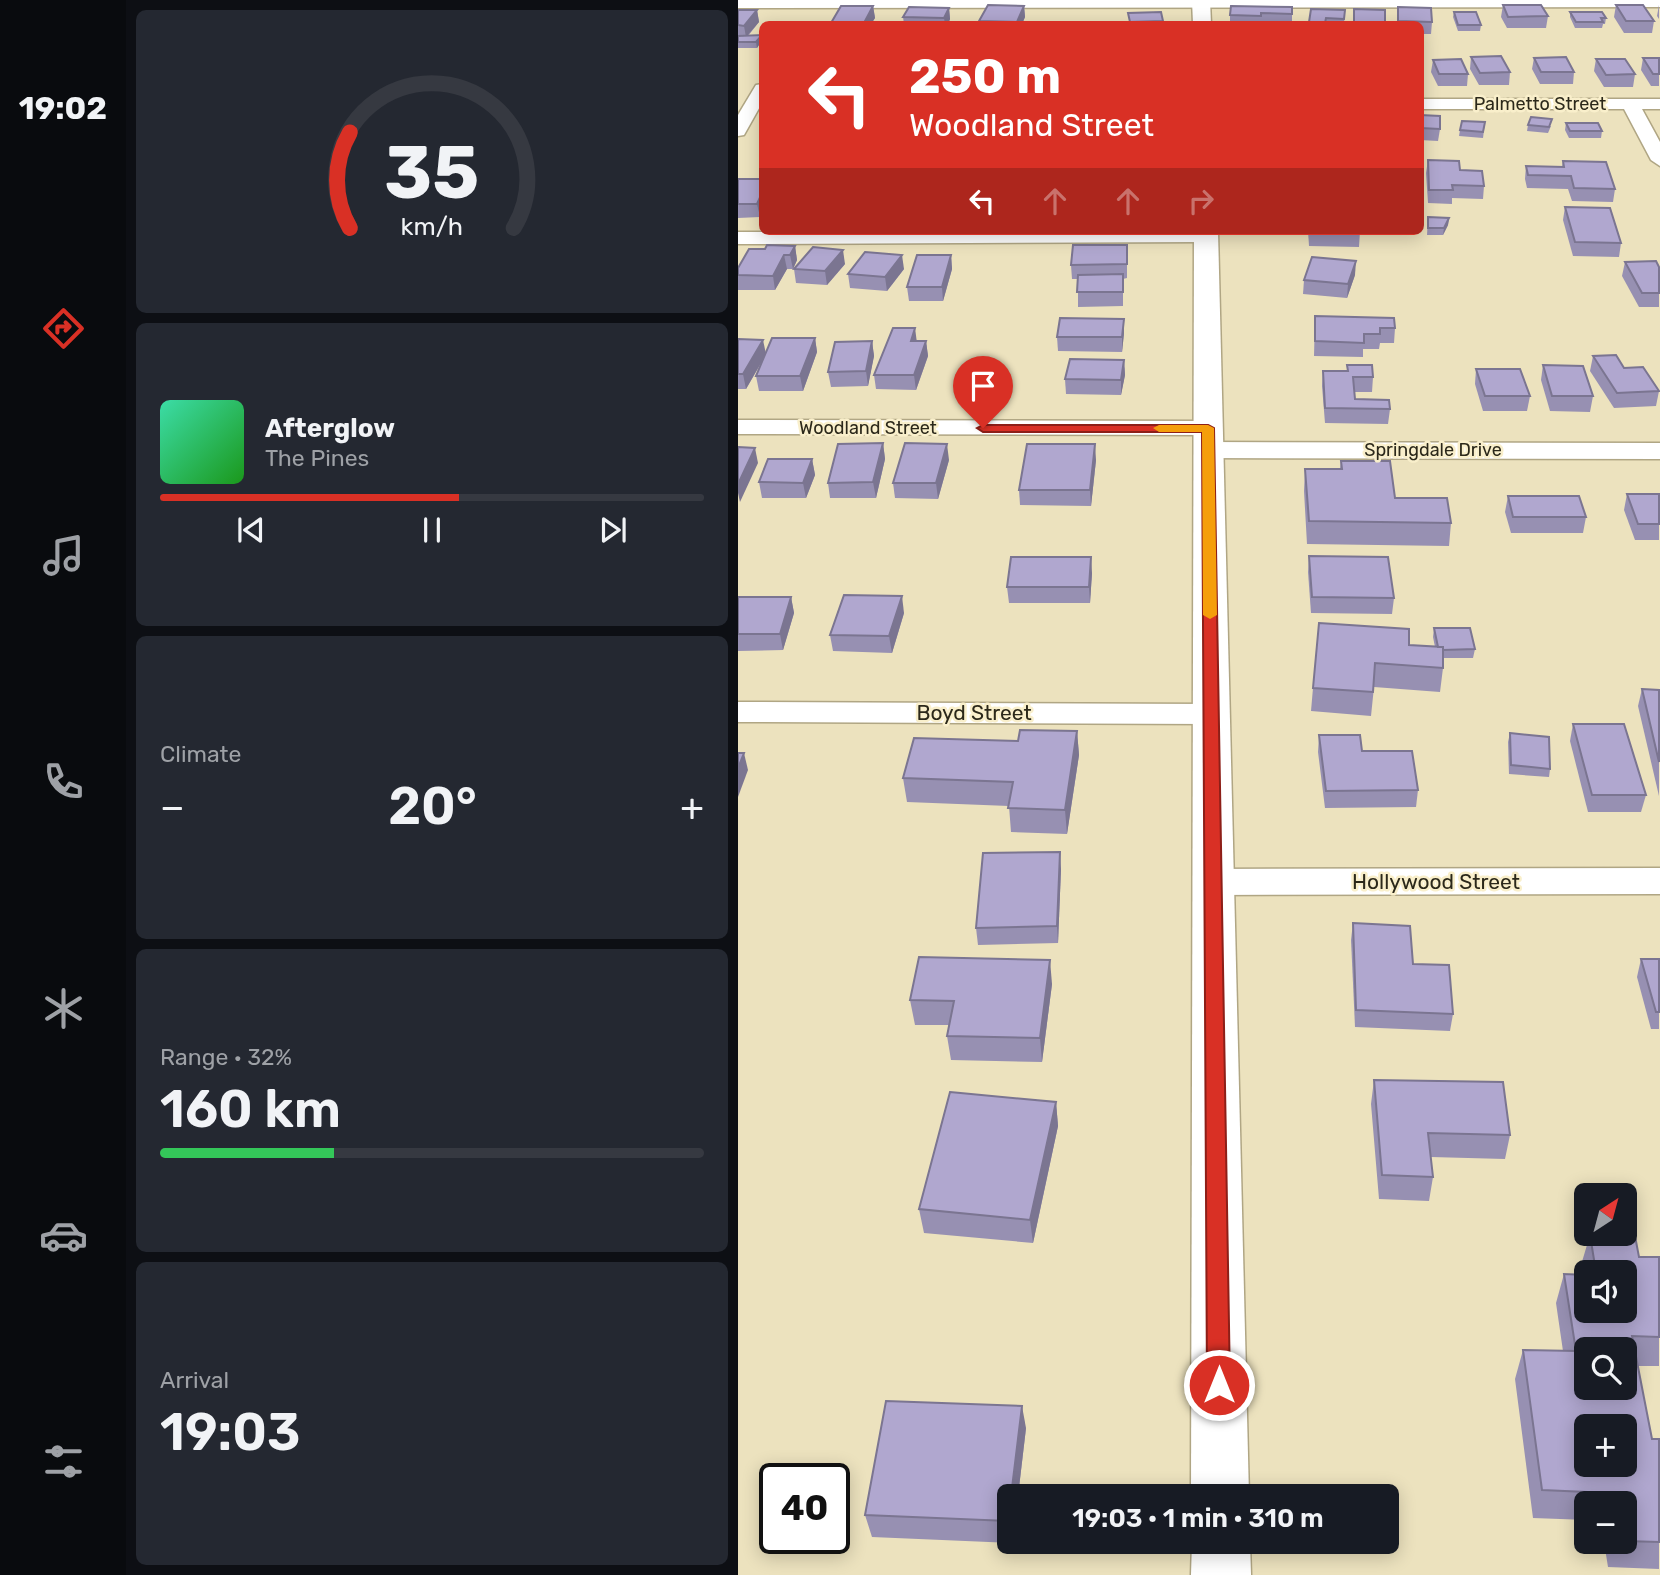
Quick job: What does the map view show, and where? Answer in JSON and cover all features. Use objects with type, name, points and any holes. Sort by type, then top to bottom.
[{"type":"street","points":[[1201,1],[1202,21]]},
{"type":"street","points":[[738,3],[809,6],[1201,1],[1660,2]]},
{"type":"street","points":[[738,131],[754,101]]},
{"type":"street","name":"Palmetto Street","points":[[1424,104],[1660,104]]},
{"type":"street","points":[[1630,104],[1660,160]]},
{"type":"street","points":[[738,239],[1050,235]]},
{"type":"street","points":[[1206,235],[1220,1484]]},
{"type":"street","name":"Woodland Street","points":[[738,427],[1208,439]]},
{"type":"street","name":"Springdale Drive","points":[[1208,439],[1660,451]]},
{"type":"street","name":"Boyd Street","points":[[738,712],[1211,714]]},
{"type":"street","name":"Hollywood Street","points":[[1213,882],[1660,881]]},
{"type":"street","points":[[1220,1554],[1221,1575]]},
{"type":"building","points":[[988,5],[1024,6],[1017,21],[979,21]]},
{"type":"building","points":[[1503,5],[1541,5],[1548,16],[1508,17]]},
{"type":"building","points":[[1616,5],[1643,5],[1654,21],[1626,21]]},
{"type":"building","points":[[841,6],[873,6],[865,21],[832,21]]},
{"type":"building","points":[[1231,6],[1292,7],[1292,14],[1230,15]]},
{"type":"building","points":[[909,7],[949,8],[944,18],[903,17]]},
{"type":"building","points":[[1398,7],[1431,8],[1432,22],[1398,21]]},
{"type":"building","points":[[1311,9],[1345,10],[1344,19],[1309,21]]},
{"type":"building","points":[[1354,9],[1385,10],[1385,21],[1354,21]]},
{"type":"building","points":[[738,10],[757,10],[744,26],[738,25]]},
{"type":"building","points":[[1161,12],[1163,21],[1130,21],[1128,13]]},
{"type":"building","points":[[1454,12],[1476,12],[1481,25],[1458,25]]},
{"type":"building","points":[[1570,12],[1602,12],[1606,18],[1601,18],[1603,22],[1576,22]]},
{"type":"building","points":[[759,35],[759,38],[756,42],[738,42],[738,36]]},
{"type":"building","points":[[1501,56],[1510,72],[1480,73],[1471,57]]},
{"type":"building","points":[[1566,57],[1574,72],[1541,72],[1534,58]]},
{"type":"building","points":[[1643,58],[1659,58],[1659,74],[1653,74]]},
{"type":"building","points":[[1461,59],[1468,74],[1439,74],[1433,60]]},
{"type":"building","points":[[1596,59],[1625,59],[1635,74],[1606,75]]},
{"type":"building","points":[[1424,115],[1440,116],[1440,129],[1424,128]]},
{"type":"building","points":[[1531,117],[1552,119],[1549,127],[1528,125]]},
{"type":"building","points":[[1462,121],[1485,122],[1483,132],[1460,130]]},
{"type":"building","points":[[1566,123],[1598,123],[1602,131],[1570,131]]},
{"type":"building","points":[[1428,160],[1459,161],[1460,170],[1482,171],[1484,186],[1452,185],[1453,190],[1429,190]]},
{"type":"building","points":[[1563,161],[1606,162],[1615,189],[1574,188],[1571,176],[1528,175],[1526,166],[1564,167]]},
{"type":"building","points":[[738,179],[759,179],[757,204],[738,204]]},
{"type":"building","points":[[1565,207],[1610,208],[1621,243],[1575,242]]},
{"type":"building","points":[[1428,217],[1449,218],[1444,228],[1428,228]]},
{"type":"building","points":[[767,245],[795,246],[790,255],[784,255],[773,276],[738,275],[738,268],[749,249],[765,249]]},
{"type":"building","points":[[1073,245],[1127,245],[1127,264],[1071,265]]},
{"type":"building","points":[[813,247],[843,250],[825,271],[794,269]]},
{"type":"building","points":[[865,252],[902,255],[885,277],[848,274]]},
{"type":"building","points":[[917,255],[951,255],[942,287],[907,287]]},
{"type":"building","points":[[1312,257],[1356,261],[1348,284],[1304,280]]},
{"type":"building","points":[[1656,261],[1659,267],[1659,293],[1642,293],[1625,262]]},
{"type":"building","points":[[1123,274],[1123,292],[1077,292],[1078,275]]},
{"type":"building","points":[[1315,316],[1394,318],[1395,328],[1380,328],[1380,334],[1364,334],[1364,343],[1315,341]]},
{"type":"building","points":[[1060,318],[1124,319],[1122,337],[1057,337]]},
{"type":"building","points":[[893,328],[915,328],[911,341],[926,341],[914,375],[874,375]]},
{"type":"building","points":[[772,338],[815,338],[800,376],[756,376]]},
{"type":"building","points":[[738,339],[763,340],[743,374],[738,374]]},
{"type":"building","points":[[872,341],[866,371],[828,372],[835,342]]},
{"type":"building","points":[[1616,355],[1624,368],[1643,367],[1659,391],[1617,393],[1593,356]]},
{"type":"building","points":[[1070,359],[1124,360],[1121,380],[1065,379]]},
{"type":"building","points":[[1347,365],[1372,365],[1373,377],[1353,377],[1355,399],[1389,400],[1390,409],[1325,408],[1323,371],[1348,371]]},
{"type":"building","points":[[1543,365],[1583,366],[1593,396],[1552,396]]},
{"type":"building","points":[[1476,369],[1520,369],[1530,396],[1485,396]]},
{"type":"building","points":[[883,443],[873,482],[828,483],[838,444]]},
{"type":"building","points":[[905,443],[947,444],[936,483],[893,483]]},
{"type":"building","points":[[1027,444],[1095,444],[1090,490],[1019,490]]},
{"type":"building","points":[[738,447],[755,448],[738,484]]},
{"type":"building","points":[[768,459],[812,459],[803,483],[759,482]]},
{"type":"building","points":[[1341,461],[1390,461],[1395,498],[1447,498],[1451,523],[1309,521],[1305,469],[1342,469]]},
{"type":"building","points":[[1627,494],[1659,494],[1659,524],[1638,524]]},
{"type":"building","points":[[1508,496],[1579,496],[1586,517],[1513,517]]},
{"type":"building","points":[[1309,556],[1388,557],[1394,598],[1312,597]]},
{"type":"building","points":[[1011,557],[1091,557],[1089,587],[1007,587]]},
{"type":"building","points":[[844,595],[902,596],[889,636],[830,635]]},
{"type":"building","points":[[738,597],[791,597],[780,634],[738,634]]},
{"type":"building","points":[[1319,623],[1409,629],[1409,645],[1443,647],[1443,668],[1375,663],[1373,692],[1313,688]]},
{"type":"building","points":[[1434,628],[1470,628],[1475,649],[1443,650],[1443,647],[1438,647]]},
{"type":"building","points":[[1642,689],[1659,690],[1659,762]]},
{"type":"building","points":[[1573,724],[1624,724],[1646,795],[1592,795]]},
{"type":"building","points":[[1020,730],[1077,731],[1065,810],[1008,808],[1013,782],[903,778],[914,738],[1018,741]]},
{"type":"building","points":[[1510,733],[1549,737],[1550,769],[1511,765]]},
{"type":"building","points":[[1319,735],[1360,735],[1362,751],[1412,751],[1418,790],[1326,791]]},
{"type":"building","points":[[738,753],[744,753],[738,768]]},
{"type":"building","points":[[1060,852],[1057,926],[976,928],[983,853]]},
{"type":"building","points":[[1353,923],[1410,926],[1413,964],[1449,965],[1453,1014],[1356,1010]]},
{"type":"building","points":[[919,957],[1050,960],[1040,1038],[947,1036],[954,1001],[910,1000]]},
{"type":"building","points":[[1641,959],[1659,959],[1659,1012],[1656,1012]]},
{"type":"building","points":[[1374,1080],[1503,1082],[1510,1135],[1428,1133],[1433,1177],[1382,1175]]},
{"type":"building","points":[[950,1092],[1056,1102],[1030,1220],[919,1209]]},
{"type":"building","points":[[1592,1246],[1637,1246],[1639,1257],[1659,1257],[1659,1337],[1574,1338],[1564,1274],[1574,1274],[1574,1323],[1637,1323],[1637,1260],[1594,1260]]},
{"type":"building","points":[[1523,1350],[1574,1351],[1574,1400],[1637,1400],[1637,1362],[1652,1439],[1659,1439],[1659,1542],[1637,1541],[1637,1491],[1542,1490]]},
{"type":"building","points":[[886,1401],[1022,1406],[1012,1484],[997,1484],[997,1521],[865,1515]]},
{"type":"slow traffic","points":[[1159,428],[1208,428],[1210,615]]},
{"type":"route","points":[[983,428],[1208,428],[1219,1385]]}]
